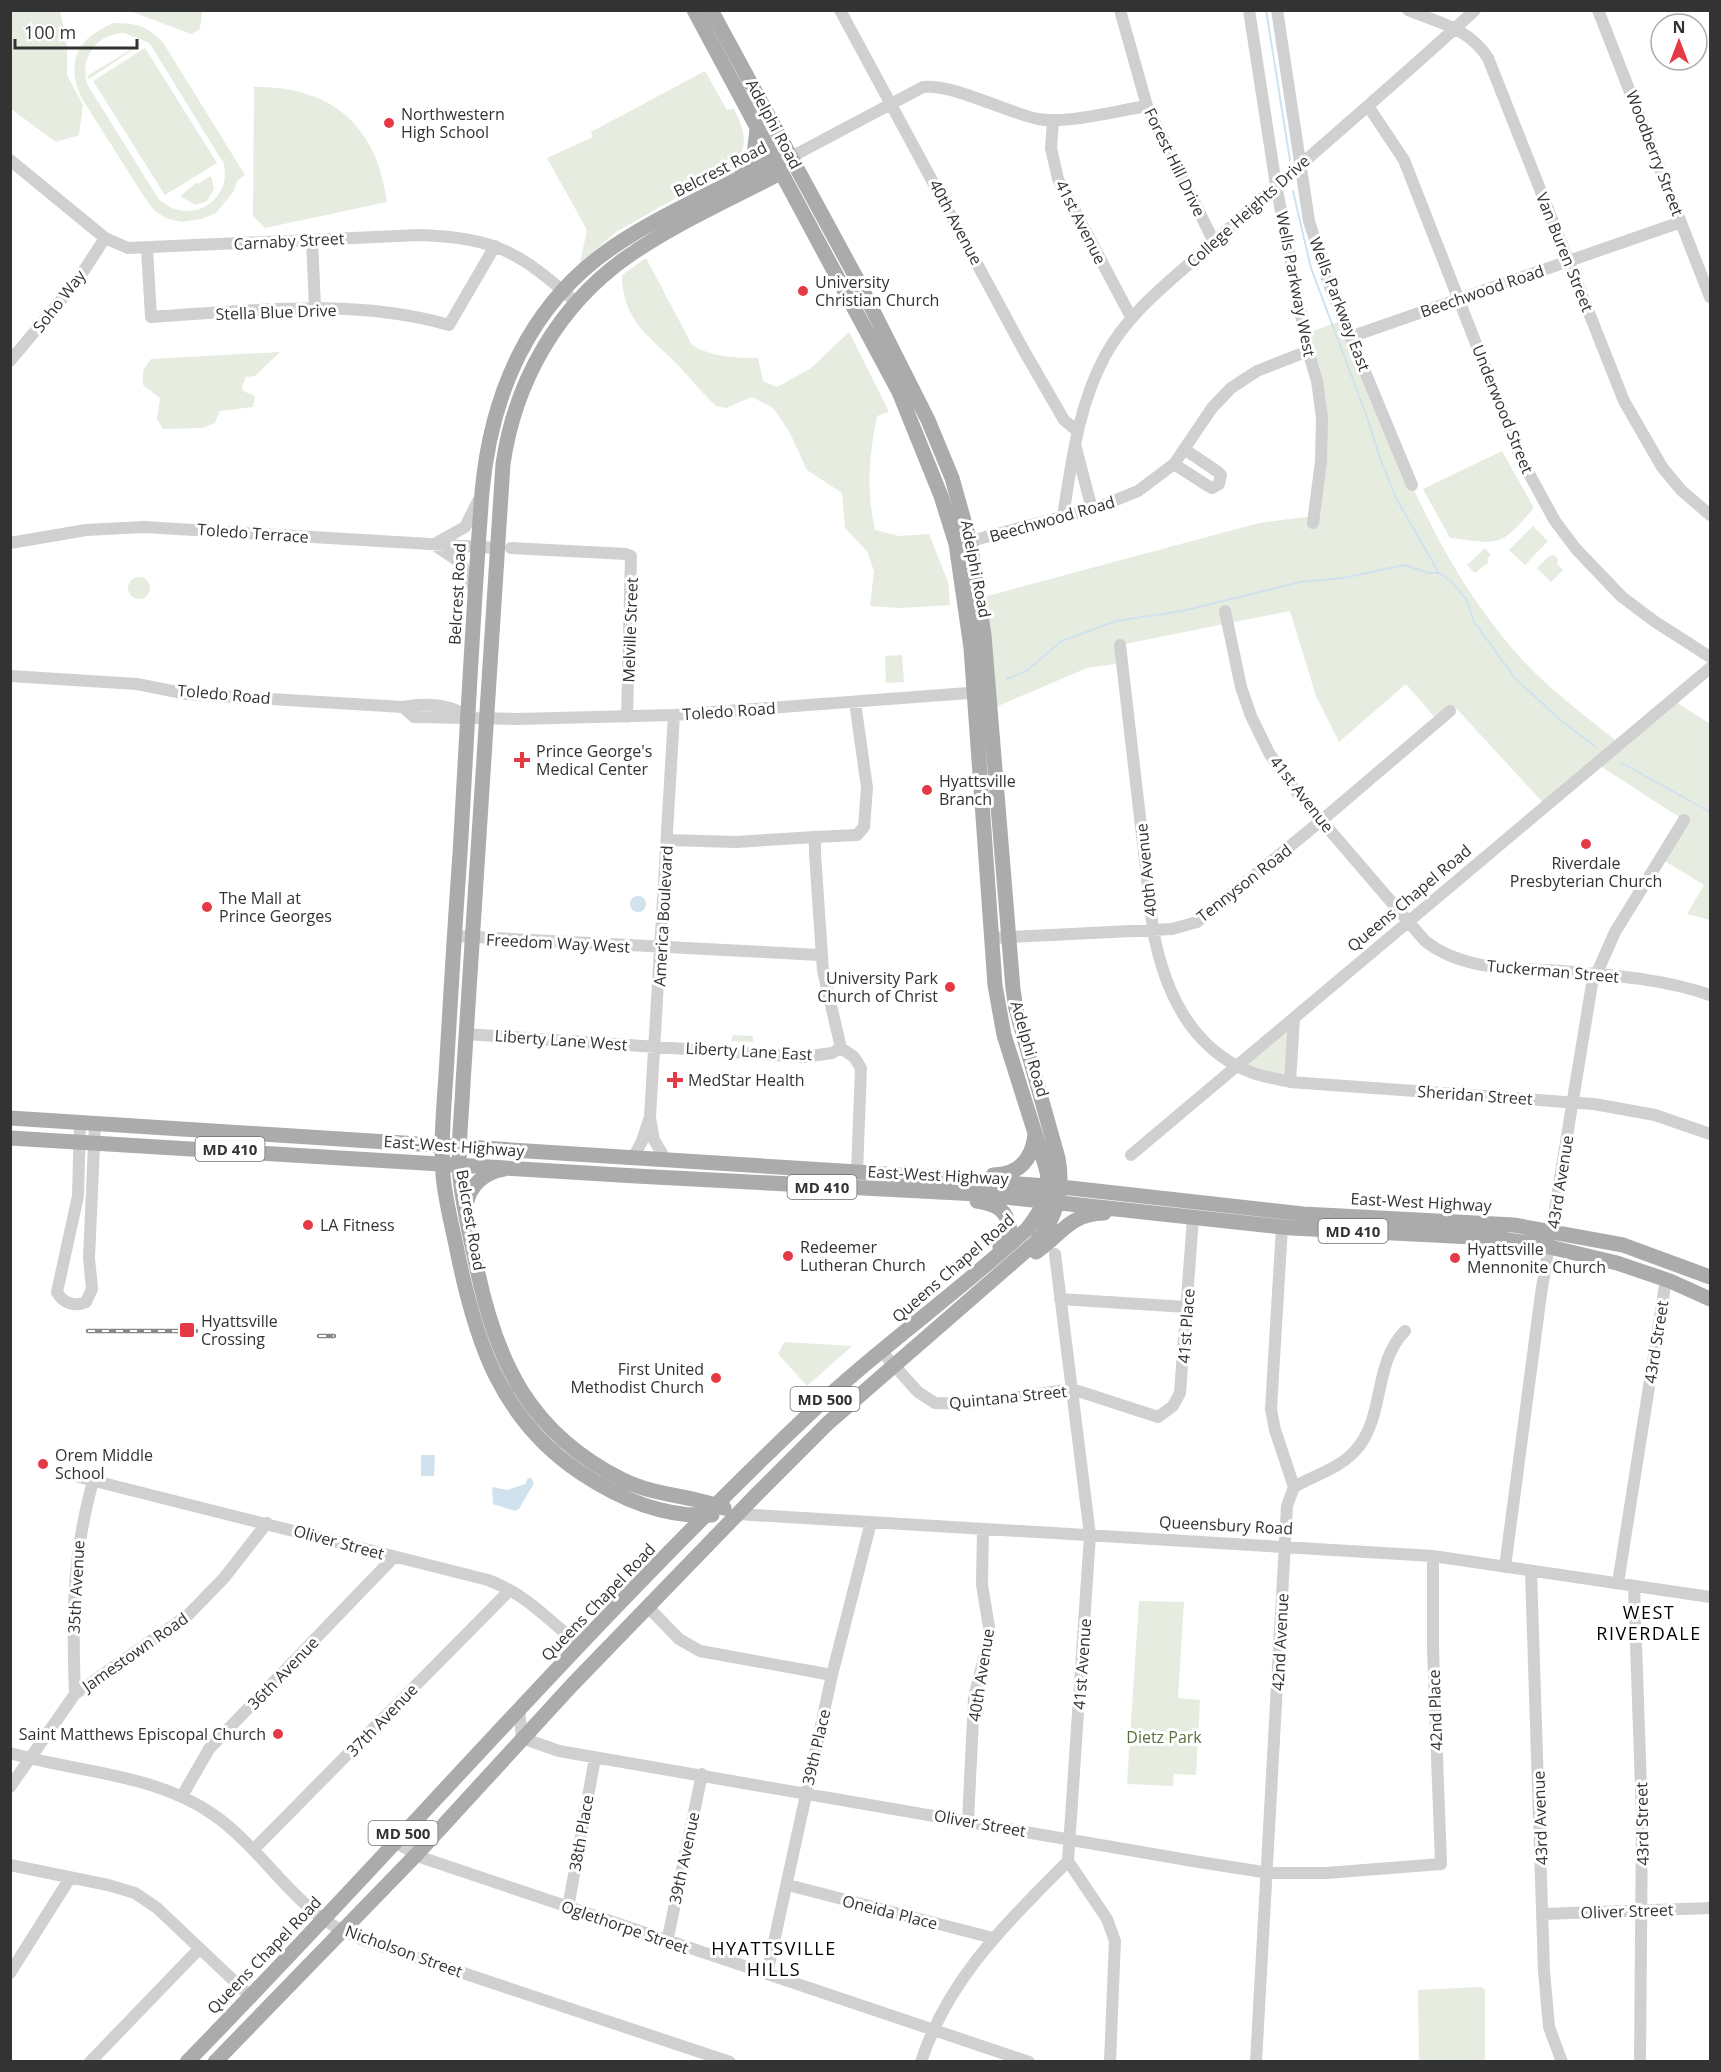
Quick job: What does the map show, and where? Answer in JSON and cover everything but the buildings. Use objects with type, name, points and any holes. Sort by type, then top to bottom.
[{"type":"main road","name":"Adelphi Road","points":[[694,10],[899,392],[941,496],[977,576],[991,938],[1000,1022],[1054,1193]]},
{"type":"main road","name":"Adelphi Road","points":[[711,10],[791,157],[928,420],[952,478],[963,543]]},
{"type":"main road","points":[[738,179],[754,154],[757,129]]},
{"type":"main road","name":"Belcrest Road","points":[[711,1510],[625,1481],[597,1465],[560,1437],[541,1418],[517,1385],[506,1364],[486,1314],[466,1212],[460,1164],[466,1034],[486,718],[504,548],[503,464],[515,408],[535,361],[554,330],[607,273],[636,251],[791,157]]},
{"type":"main road","name":"Belcrest Road","points":[[711,1510],[665,1511],[607,1489],[573,1468],[549,1447],[512,1406],[493,1373],[466,1299],[446,1198],[443,1145],[482,492],[488,439],[503,386],[525,342],[563,290],[613,247],[738,179],[776,166]]},
{"type":"main road","name":"Adelphi Road","points":[[982,692],[1016,1009],[1058,1158],[1054,1193]]},
{"type":"main road","name":"East-West Highway","points":[[10,1118],[857,1172],[1054,1193],[1293,1213],[1489,1223],[1552,1230],[1623,1245],[1710,1277]]},
{"type":"main road","points":[[905,1176],[1011,1173],[1028,1160],[1036,1132]]},
{"type":"main road","name":"East-West Highway","points":[[10,1137],[882,1190],[1054,1193],[1193,1218],[1282,1227],[1493,1238],[1549,1247],[1617,1263],[1666,1280],[1710,1299]]},
{"type":"main road","points":[[466,1212],[468,1196],[477,1182],[492,1171],[512,1167]]},
{"type":"main road","points":[[761,1183],[817,1176],[847,1177],[857,1172]]},
{"type":"main road","points":[[882,1190],[910,1196],[978,1201],[1001,1208],[1008,1222],[1008,1235],[1002,1244],[953,1292]]},
{"type":"main road","name":"MD 500","points":[[215,2061],[416,1856],[522,1738],[647,1606],[828,1423],[1000,1274],[1043,1233],[1054,1193]]},
{"type":"main road","name":"Queens Chapel Road","points":[[187,2061],[324,1920],[519,1710],[711,1510],[806,1417],[1027,1229],[1054,1193]]},
{"type":"main road","points":[[1000,1274],[1035,1253],[1067,1224],[1087,1213],[1158,1213]]},
{"type":"main road","points":[[597,1465],[606,1477],[607,1489]]},
{"type":"main road","name":"Queensbury Road","points":[[711,1510],[737,1514]]},
{"type":"main road","points":[[665,1511],[677,1523],[676,1547]]},
{"type":"main road","points":[[572,1685],[573,1673],[584,1656],[580,1646]]},
{"type":"street","name":"40th Avenue","points":[[840,10],[1023,349],[1064,420],[1076,430]]},
{"type":"street","name":"Forest Hill Drive","points":[[1120,10],[1147,106],[1214,242]]},
{"type":"street","name":"Wells Parkway West","points":[[1249,10],[1276,185],[1308,351],[1317,381],[1322,418],[1321,460],[1314,523]]},
{"type":"street","name":"Wells Parkway East","points":[[1277,10],[1309,221],[1324,271],[1412,485]]},
{"type":"street","name":"Van Buren Street","points":[[1408,10],[1456,28],[1479,45],[1491,64],[1544,202],[1636,426],[1670,478],[1710,515]]},
{"type":"street","name":"College Heights Drive","points":[[1063,516],[1076,448],[1076,430],[1104,357],[1131,317],[1300,163],[1368,106],[1475,10]]},
{"type":"street","name":"Woodberry Street","points":[[1598,10],[1710,297]]},
{"type":"street","points":[[791,157],[917,89],[936,87],[998,108],[1053,120],[1147,106]]},
{"type":"street","name":"Underwood Street","points":[[1368,106],[1404,160],[1522,461],[1555,521],[1576,549],[1622,597],[1654,621],[1710,657]]},
{"type":"street","name":"41st Avenue","points":[[1053,120],[1051,148],[1058,179],[1131,317]]},
{"type":"street","name":"Carnaby Street","points":[[10,160],[105,238],[128,248],[420,235],[461,236],[516,254],[577,303]]},
{"type":"street","name":"Beechwood Road","points":[[1350,337],[1681,222]]},
{"type":"street","name":"Soho Way","points":[[10,361],[77,281],[105,238]]},
{"type":"street","points":[[312,240],[315,307]]},
{"type":"street","name":"Stella Blue Drive","points":[[147,248],[151,318],[315,307],[376,313],[449,325],[495,246]]},
{"type":"street","name":"Beechwood Road","points":[[963,543],[1092,509],[1138,491],[1174,464],[1212,408],[1231,388],[1257,371],[1308,351]]},
{"type":"street","name":"College Heights Drive","points":[[1076,448],[1092,509]]},
{"type":"street","points":[[1174,464],[1212,488],[1219,484],[1221,476],[1218,472],[1185,449]]},
{"type":"street","points":[[432,544],[449,538],[465,527],[482,492]]},
{"type":"street","name":"Toledo Terrace","points":[[10,543],[68,532],[144,527],[504,548]]},
{"type":"street","points":[[432,544],[461,563],[472,581],[475,593]]},
{"type":"street","name":"Melville Street","points":[[504,548],[631,556],[627,717]]},
{"type":"street","name":"41st Avenue","points":[[1225,611],[1240,687],[1251,716],[1280,770],[1408,923]]},
{"type":"street","name":"40th Avenue","points":[[1120,645],[1153,930],[1164,978],[1177,1006],[1205,1041],[1237,1066]]},
{"type":"street","name":"Queens Chapel Road","points":[[1131,1155],[1710,668]]},
{"type":"street","name":"Toledo Road","points":[[10,676],[137,684],[187,694],[403,707],[414,717],[674,715],[982,692]]},
{"type":"street","points":[[667,840],[736,842],[857,835],[864,827],[867,788],[855,702]]},
{"type":"street","name":"Tennyson Road","points":[[991,938],[1180,928],[1206,917],[1449,711]]},
{"type":"street","name":"America Boulevard","points":[[666,1161],[654,1140],[650,1117],[674,715]]},
{"type":"street","name":"43rd Avenue","points":[[1505,1567],[1549,1247],[1571,1101],[1594,974],[1615,932],[1684,820]]},
{"type":"street","points":[[815,837],[820,955],[841,1048],[854,1058],[861,1068],[857,1172]]},
{"type":"street","name":"Tuckerman Street","points":[[1408,923],[1430,945],[1461,961],[1486,966],[1656,981],[1710,995]]},
{"type":"street","name":"Freedom Way West","points":[[455,936],[661,949],[820,955]]},
{"type":"street","points":[[1290,1082],[1294,1018]]},
{"type":"street","name":"Liberty Lane West","points":[[466,1034],[655,1046]]},
{"type":"street","name":"Liberty Lane East","points":[[655,1046],[803,1057],[832,1053],[841,1048]]},
{"type":"street","name":"Sheridan Street","points":[[1237,1066],[1258,1075],[1290,1082],[1571,1101],[1655,1115],[1710,1134]]},
{"type":"street","name":"America Boulevard","points":[[633,1158],[642,1141],[650,1117]]},
{"type":"street","points":[[87,1142],[57,1292],[62,1300],[74,1305],[86,1302],[93,1289],[89,1258],[88,1123]]},
{"type":"street","name":"41st Place","points":[[1151,1416],[1165,1413],[1173,1406],[1180,1393],[1193,1218]]},
{"type":"street","points":[[1282,1227],[1271,1409],[1275,1430],[1294,1487],[1343,1462],[1360,1446],[1372,1418],[1387,1356],[1396,1340],[1405,1331]]},
{"type":"street","name":"41st Avenue","points":[[1055,1254],[1089,1535],[1068,1861]]},
{"type":"street","name":"43rd Street","points":[[1618,1583],[1666,1280]]},
{"type":"street","points":[[1060,1299],[1187,1307]]},
{"type":"street","name":"Quintana Street","points":[[882,1352],[924,1397],[943,1404],[970,1404],[1072,1389],[1091,1393],[1151,1416]]},
{"type":"street","name":"Oliver Street","points":[[78,1477],[488,1580],[510,1590],[540,1609],[580,1646]]},
{"type":"street","name":"35th Avenue","points":[[75,1694],[73,1584],[78,1539],[93,1481]]},
{"type":"street","name":"42nd Avenue","points":[[1256,2061],[1269,1873],[1287,1506],[1294,1487]]},
{"type":"street","name":"Queensbury Road","points":[[737,1514],[1433,1556],[1710,1597]]},
{"type":"street","name":"39th Place","points":[[768,1974],[832,1675],[871,1522]]},
{"type":"street","name":"Jamestown Road","points":[[10,1787],[75,1694],[188,1615],[224,1578],[267,1523]]},
{"type":"street","name":"40th Avenue","points":[[968,1821],[974,1698],[990,1633],[982,1586],[983,1529]]},
{"type":"street","name":"42nd Place","points":[[1433,1556],[1433,1650],[1442,1864]]},
{"type":"street","name":"36th Avenue","points":[[182,1796],[209,1749],[394,1557]]},
{"type":"street","name":"43rd Avenue","points":[[1532,1572],[1542,1914],[1550,2027],[1562,2061]]},
{"type":"street","name":"43rd Street","points":[[1634,1586],[1642,1816],[1640,2061]]},
{"type":"street","name":"37th Avenue","points":[[254,1850],[510,1590]]},
{"type":"street","points":[[647,1606],[679,1639],[700,1652],[832,1675]]},
{"type":"street","points":[[519,1710],[522,1738]]},
{"type":"street","name":"Oliver Street","points":[[522,1738],[544,1748],[595,1758],[702,1774],[806,1794],[1269,1873],[1326,1873],[1442,1864]]},
{"type":"street","name":"Nicholson Street","points":[[10,1753],[136,1780],[182,1796],[221,1820],[324,1920],[364,1940],[730,2061]]},
{"type":"street","name":"38th Place","points":[[568,1908],[595,1758]]},
{"type":"street","name":"39th Avenue","points":[[666,1942],[702,1774]]},
{"type":"street","name":"Oglethorpe Street","points":[[395,1842],[416,1856],[666,1942],[1029,2061]]},
{"type":"street","points":[[921,2061],[932,2028],[966,1972],[993,1938],[1068,1861],[1107,1919],[1115,1941],[1110,2061]]},
{"type":"street","points":[[10,1865],[108,1885],[135,1893],[158,1908],[250,1996]]},
{"type":"street","points":[[10,1973],[70,1878]]},
{"type":"street","name":"Oneida Place","points":[[788,1886],[993,1938]]},
{"type":"street","name":"Oliver Street","points":[[1542,1914],[1710,1908]]},
{"type":"street","points":[[90,2061],[199,1949]]},
{"type":"green space","points":[[11,10],[60,11],[67,45],[67,75],[83,105],[79,135],[56,142],[11,109]]},
{"type":"green space","points":[[130,11],[202,11],[200,29],[191,34]]},
{"type":"green space","points":[[114,23],[136,25],[153,33],[164,44],[245,175],[237,181],[234,191],[216,213],[201,219],[181,222],[166,218],[155,211],[81,97],[74,72],[78,51],[92,35]],"holes":[[[124,33],[145,41],[87,76],[89,79],[146,41],[150,44],[224,164],[225,178],[221,190],[214,200],[193,211],[181,211],[169,207],[158,198],[87,84],[85,74],[88,56],[98,42],[114,34]]]},
{"type":"green space","points":[[145,48],[217,163],[165,195],[93,81]]},
{"type":"green space","points":[[705,71],[727,110],[734,109],[740,123],[744,143],[736,164],[616,232],[580,263],[587,230],[547,158],[593,137],[591,132]]},
{"type":"green space","points":[[254,87],[306,94],[328,103],[346,116],[361,132],[373,152],[382,175],[387,202],[265,228],[253,216]]},
{"type":"green space","points":[[211,176],[214,189],[207,201],[195,205],[180,196],[197,182],[198,184]]},
{"type":"green space","points":[[646,258],[692,345],[716,354],[758,358],[763,381],[777,387],[810,369],[849,332],[889,412],[877,416],[872,445],[870,501],[875,530],[898,536],[929,534],[948,582],[950,605],[900,608],[870,606],[874,571],[867,551],[845,528],[842,493],[807,470],[789,431],[773,408],[752,397],[726,408],[716,406],[648,336],[632,316],[623,291],[622,275]]},
{"type":"green space","points":[[1343,320],[1400,460],[1444,549],[1470,592],[1499,632],[1533,671],[1620,744],[1673,700],[1710,724],[1710,920],[1687,914],[1704,885],[1660,858],[1684,820],[1597,764],[1546,806],[1455,707],[1438,721],[1406,684],[1339,742],[1316,696],[1290,611],[1120,645],[1122,663],[1087,668],[991,709],[980,598],[1259,523],[1314,516],[1322,418],[1305,334]]},
{"type":"green space","points":[[280,352],[255,376],[246,377],[242,386],[243,391],[255,396],[253,407],[220,411],[215,423],[203,428],[163,429],[157,419],[160,398],[143,385],[143,370],[151,359]]},
{"type":"green space","points":[[1502,451],[1534,508],[1513,530],[1498,540],[1490,542],[1450,538],[1423,489]]},
{"type":"green space","points":[[1533,526],[1548,541],[1525,565],[1509,550]]},
{"type":"green space","points":[[1485,548],[1491,555],[1487,559],[1489,562],[1475,573],[1467,565]]},
{"type":"green space","points":[[1554,555],[1558,559],[1557,564],[1563,570],[1551,582],[1537,568],[1549,556]]},
{"type":"green space","points":[[139,577],[149,584],[150,588],[143,598],[139,599],[129,592],[128,588],[135,578]]},
{"type":"green space","points":[[902,655],[904,682],[886,683],[885,656]]},
{"type":"green space","points":[[1294,1018],[1290,1082],[1237,1066]]},
{"type":"green space","points":[[733,1035],[753,1036],[753,1042],[731,1041]]},
{"type":"green space","points":[[784,1342],[852,1346],[807,1386],[778,1354]]},
{"type":"green space","name":"Dietz Park","points":[[1139,1601],[1184,1602],[1178,1698],[1200,1700],[1196,1775],[1174,1774],[1173,1786],[1127,1784]]},
{"type":"green space","points":[[1481,1987],[1485,1990],[1485,2061],[1419,2061],[1418,1990]]},
{"type":"water","points":[[635,896],[641,896],[646,904],[644,910],[635,912],[630,907],[630,901]]},
{"type":"water","points":[[421,1455],[435,1455],[434,1476],[421,1476]]},
{"type":"water","points":[[528,1478],[531,1478],[534,1483],[519,1509],[515,1511],[493,1504],[492,1487],[507,1490],[525,1484]]},
{"type":"waterway","points":[[1266,10],[1290,160]]},
{"type":"waterway","points":[[1293,191],[1311,268],[1380,458],[1396,498],[1439,573]]},
{"type":"waterway","points":[[1007,679],[1026,671],[1062,641],[1116,621],[1182,611],[1300,582],[1343,578],[1405,565],[1428,573],[1439,573],[1451,581],[1467,600],[1474,622],[1515,678],[1559,719],[1596,747]]},
{"type":"waterway","points":[[1622,763],[1710,812]]},
{"type":"railway","points":[[88,1331],[196,1331]]},
{"type":"railway","points":[[319,1336],[334,1336]]},
{"type":"place","name":"Northwestern High School","points":[[389,123]]},
{"type":"place","name":"University Christian Church","points":[[803,291]]},
{"type":"place","name":"Prince George's Medical Center","points":[[522,760]]},
{"type":"place","name":"Hyattsville Branch","points":[[927,790]]},
{"type":"place","name":"Riverdale Presbyterian Church","points":[[1586,844]]},
{"type":"place","name":"The Mall at Prince Georges","points":[[207,907]]},
{"type":"place","name":"University Park Church of Christ","points":[[950,987]]},
{"type":"place","name":"MedStar Health","points":[[675,1080]]},
{"type":"place","name":"LA Fitness","points":[[308,1225]]},
{"type":"place","name":"Redeemer Lutheran Church","points":[[788,1256]]},
{"type":"place","name":"Hyattsville Mennonite Church","points":[[1455,1258]]},
{"type":"place","name":"Hyattsville Crossing","points":[[187,1330]]},
{"type":"place","name":"First United Methodist Church","points":[[716,1378]]},
{"type":"place","name":"Orem Middle School","points":[[43,1464]]},
{"type":"place","name":"Saint Matthews Episcopal Church","points":[[278,1734]]},
{"type":"district","name":"WEST RIVERDALE","points":[[1649,1622]]},
{"type":"district","name":"HYATTSVILLE HILLS","points":[[774,1958]]}]
